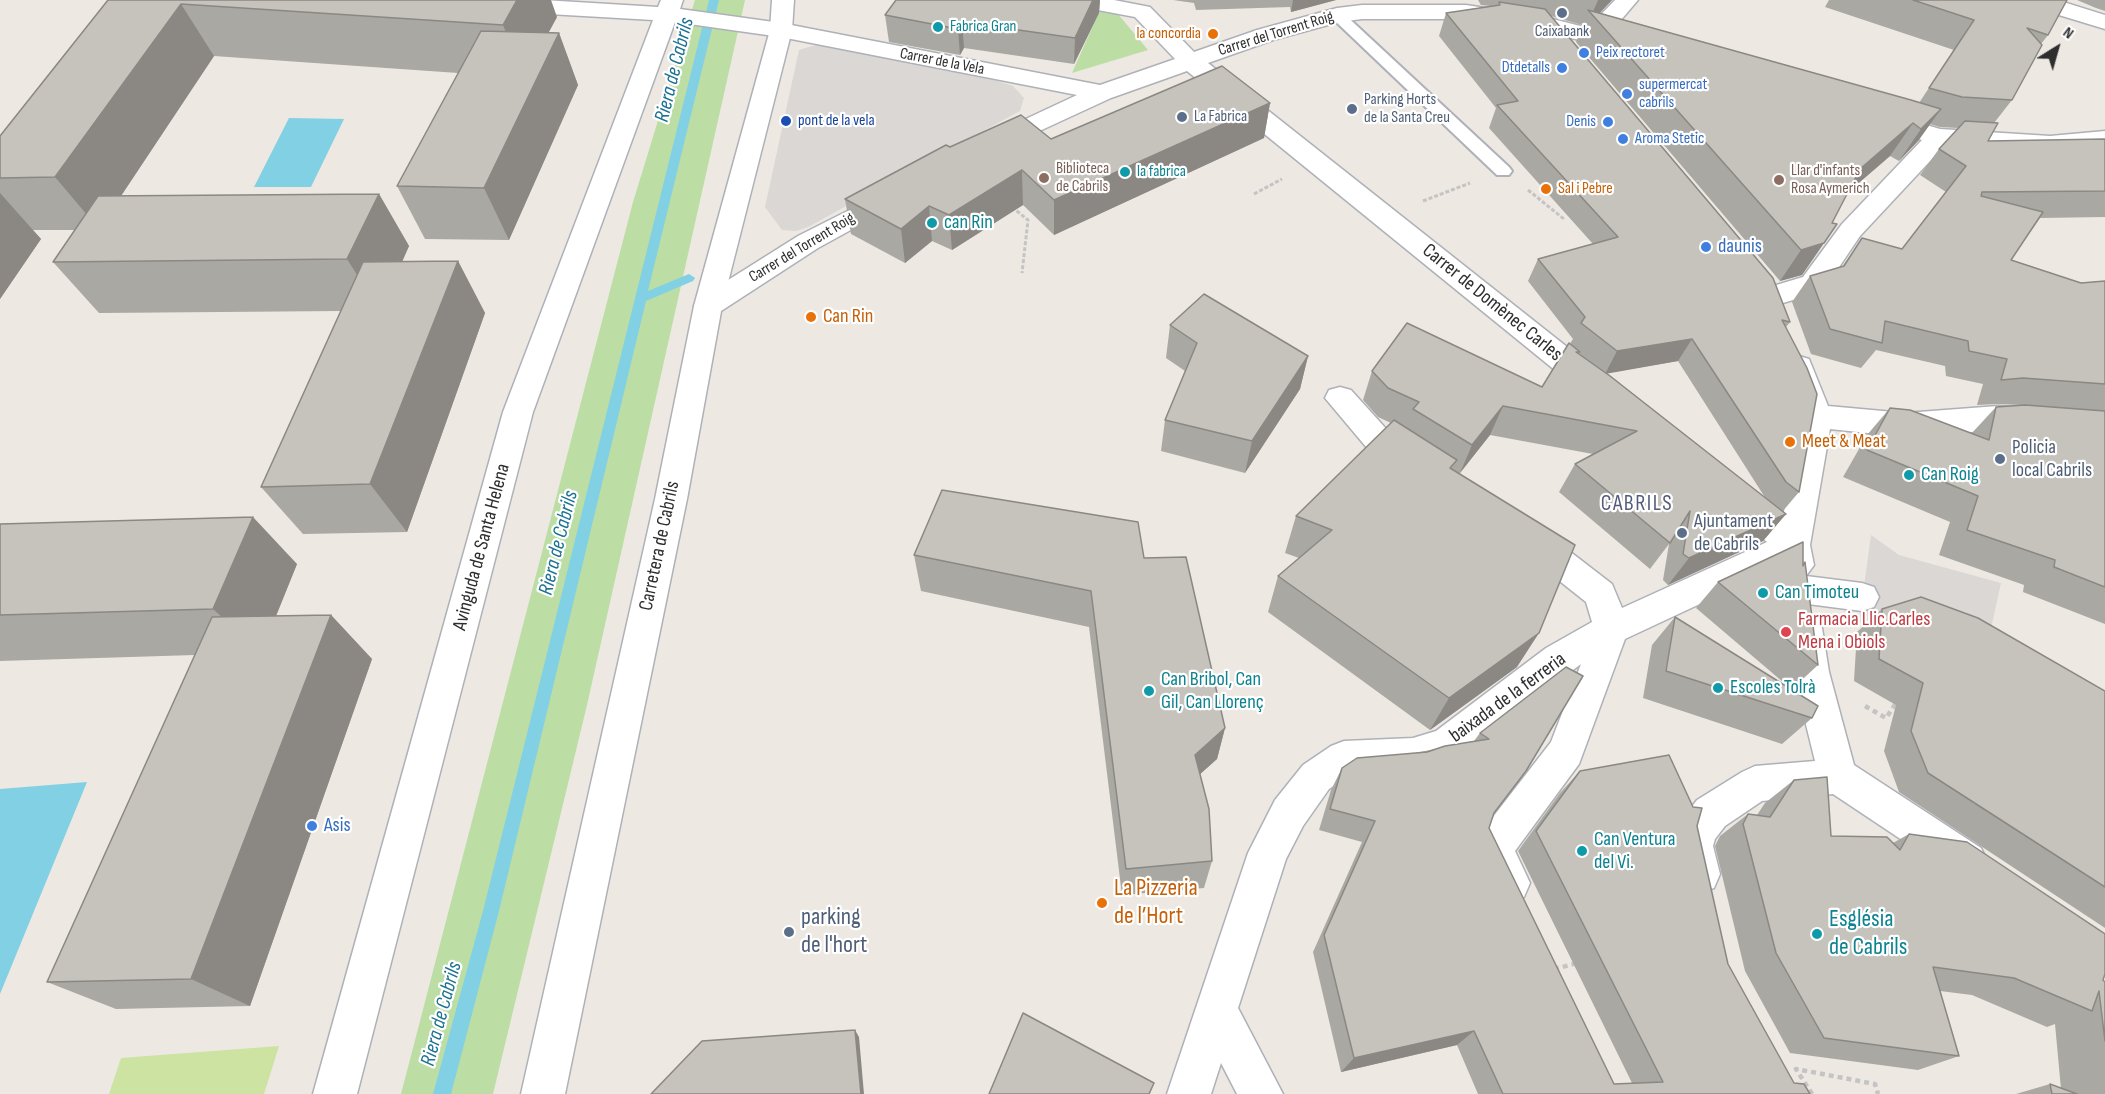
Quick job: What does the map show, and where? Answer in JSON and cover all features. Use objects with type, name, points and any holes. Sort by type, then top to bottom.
[{"type":"street","name":"Carrer de la Vela","points":[[427,0],[678,10],[781,30],[1073,96]]},
{"type":"street","name":"Carretera de Cabrils","points":[[543,1094],[671,499],[708,306],[781,30],[783,0]]},
{"type":"street","name":"Carrer de Domènec Carles","points":[[1079,0],[1142,12],[1190,60],[1617,403]]},
{"type":"street","points":[[1593,37],[1627,0]]},
{"type":"street","points":[[2036,0],[2105,22]]},
{"type":"street","name":"Carrer del Torrent Roig","points":[[967,157],[1073,96],[1102,93],[1265,34],[1337,15],[1360,6],[1463,6],[1545,24],[1646,51]]},
{"type":"street","name":"Avinguda de Santa Helena","points":[[335,1094],[518,412],[678,10]]},
{"type":"street","points":[[1545,24],[1567,51]]},
{"type":"street","points":[[1859,113],[1939,137],[2050,144],[2105,139]]},
{"type":"street","points":[[1838,776],[1811,672],[1794,545],[1817,416],[1775,308],[1813,284],[1851,230],[1939,137]]},
{"type":"street","name":"Carrer del Torrent Roig","points":[[708,306],[808,242],[907,189]]},
{"type":"street","points":[[1340,398],[1378,440],[1437,477]]},
{"type":"street","points":[[1817,416],[1905,425],[1998,418],[2105,426]]},
{"type":"street","points":[[1720,486],[1794,545]]},
{"type":"street","points":[[1505,520],[1600,594],[1611,628],[1566,752],[1493,848],[1570,965]]},
{"type":"street","name":"baixada de la ferreria","points":[[1188,1094],[1268,854],[1289,813],[1316,777],[1344,758],[1413,755],[1447,744],[1558,659],[1611,628],[1794,545]]},
{"type":"street","points":[[1800,589],[1862,597]]},
{"type":"street","points":[[1707,904],[1694,846],[1697,831],[1711,813],[1755,784],[1838,776],[1994,879]]},
{"type":"street","points":[[1216,1010],[1261,1094]]},
{"type":"lane","points":[[1337,15],[1503,171]]},
{"type":"path","points":[[967,157],[995,193],[1028,220],[1022,273]]},
{"type":"path","points":[[1811,672],[1886,718],[1902,694]]},
{"type":"path","points":[[1812,1094],[1796,1069],[1875,1084],[1878,1094]]},
{"type":"green space","points":[[695,0],[745,0],[587,705],[493,1094],[401,1094],[633,202]]},
{"type":"green space","points":[[1100,10],[1118,14],[1148,50],[1072,73]]},
{"type":"green space","points":[[279,1046],[264,1094],[109,1094],[121,1058]]},
{"type":"shaded area","points":[[819,44],[997,81],[1013,86],[1024,98],[1020,111],[808,227],[796,231],[782,230],[765,207],[799,50]]},
{"type":"shaded area","points":[[1871,535],[1899,555],[2001,583],[1986,652],[1894,613],[1859,623]]},
{"type":"water","points":[[289,118],[344,119],[311,187],[254,187]]},
{"type":"water","points":[[87,782],[0,994],[0,789]]},
{"type":"building","points":[[108,0],[517,0],[503,25],[181,4],[55,177],[0,178],[0,136]]},
{"type":"building","points":[[896,0],[1093,0],[1075,38],[962,22],[958,29],[885,15]]},
{"type":"building","points":[[1913,0],[2067,0],[2048,35],[2027,28],[2042,45],[2012,100],[1962,97],[1929,88],[1974,20]]},
{"type":"building","points":[[1499,2],[1545,9],[1773,278],[1790,322],[1782,320],[1807,368],[1817,394],[1799,492],[1786,482],[1692,339],[1617,351],[1581,323],[1585,317],[1538,259],[1618,237],[1497,105],[1518,101],[1446,13],[1500,5]]},
{"type":"building","points":[[1588,10],[1941,109],[1921,129],[1913,123],[1860,169],[1832,223],[1837,224],[1824,243],[1801,250]]},
{"type":"building","points":[[481,31],[559,33],[484,188],[397,186]]},
{"type":"building","points":[[1222,66],[1270,103],[1054,200],[1022,170],[949,215],[929,206],[901,229],[845,199],[946,145],[950,147],[1021,115],[1051,139]]},
{"type":"building","points":[[1965,121],[1998,123],[1988,141],[2105,139],[2105,191],[1982,192],[1981,196],[2043,212],[2011,260],[2081,283],[2105,281],[2105,384],[2023,378],[2001,380],[2007,359],[1969,351],[1968,341],[1885,321],[1882,343],[1830,329],[1810,276],[1844,266],[1862,238],[1902,249],[1966,166],[1939,149]]},
{"type":"building","points":[[379,194],[347,259],[53,262],[98,196]]},
{"type":"building","points":[[458,261],[370,484],[261,487],[363,262]]},
{"type":"building","points":[[1204,294],[1308,356],[1252,441],[1165,420],[1197,343],[1170,325]]},
{"type":"building","points":[[1407,323],[1542,387],[1569,343],[1580,352],[1576,352],[1786,514],[1689,558],[1683,554],[1690,511],[1670,543],[1575,464],[1637,431],[1503,406],[1472,445],[1413,409],[1419,402],[1388,388],[1372,371]]},
{"type":"building","points":[[2025,405],[2105,411],[2105,587],[2054,567],[2055,560],[1967,530],[1978,496],[1867,450],[1890,408],[1910,410],[1989,440],[1996,407]]},
{"type":"building","points":[[1394,420],[1457,460],[1450,468],[1575,545],[1539,633],[1449,698],[1278,576],[1332,530],[1296,516]]},
{"type":"building","name":"Can Bribol, Can Gil, Can Llorenç","points":[[942,490],[1138,522],[1144,558],[1186,557],[1225,728],[1195,755],[1209,809],[1212,861],[1126,869],[1091,591],[914,555]]},
{"type":"building","points":[[253,517],[213,609],[0,615],[0,524]]},
{"type":"building","points":[[1803,542],[1803,566],[1805,562],[1818,665],[1718,582]]},
{"type":"building","points":[[1921,597],[1978,618],[2105,691],[2105,887],[1928,773],[1911,731],[1923,683],[1879,659],[1882,609]]},
{"type":"building","points":[[331,615],[191,979],[47,982],[212,617]]},
{"type":"building","points":[[1675,617],[1818,706],[1812,718],[1666,671]]},
{"type":"building","points":[[1566,667],[1583,676],[1526,771],[1494,813],[1489,828],[1614,1084],[1663,1082],[1536,831],[1580,771],[1669,755],[1693,807],[1702,808],[1697,826],[1728,964],[1794,1083],[1804,1084],[1810,1094],[1503,1094],[1474,1031],[1354,1058],[1324,935],[1375,821],[1330,809],[1342,768],[1357,758],[1427,752],[1445,746],[1489,739],[1480,733]]},
{"type":"building","points":[[1827,777],[1831,836],[1887,837],[1900,850],[1909,834],[1967,842],[2105,934],[2103,980],[2105,982],[2105,1041],[2099,991],[2092,1011],[2014,978],[1933,967],[1959,1056],[1824,1038],[1776,953],[1743,824],[1748,814],[1770,817],[1794,780]]},
{"type":"building","points":[[1023,1013],[1154,1083],[1149,1094],[989,1094]]},
{"type":"building","points":[[855,1030],[861,1094],[651,1094],[702,1041]]},
{"type":"building","points":[[2050,1084],[2077,1094],[2052,1094]]},
{"type":"waterway","name":"Riera de Cabrils","points":[[442,1094],[491,911],[714,0]]},
{"type":"waterway","points":[[641,299],[689,278]]},
{"type":"place","name":"Caixabank","points":[[1562,13]]},
{"type":"place","name":"Fabrica Gran","points":[[938,27]]},
{"type":"place","name":"la concordia","points":[[1213,34]]},
{"type":"place","name":"Peix rectoret","points":[[1584,53]]},
{"type":"place","name":"Dtdetalls","points":[[1562,68]]},
{"type":"place","name":"supermercat cabrils","points":[[1627,94]]},
{"type":"place","name":"Parking Horts de la Santa Creu","points":[[1352,109]]},
{"type":"place","name":"La Fabrica","points":[[1182,117]]},
{"type":"place","name":"pont de la vela","points":[[786,121]]},
{"type":"place","name":"Denis","points":[[1608,122]]},
{"type":"place","name":"Aroma Stetic","points":[[1623,139]]},
{"type":"place","name":"la fabrica","points":[[1125,172]]},
{"type":"place","name":"Biblioteca de Cabrils","points":[[1044,178]]},
{"type":"place","name":"Llar d'infants Rosa Aymerich","points":[[1779,180]]},
{"type":"place","name":"Sal i Pebre","points":[[1546,189]]},
{"type":"place","name":"can Rin","points":[[932,223]]},
{"type":"place","name":"daunis","points":[[1706,247]]},
{"type":"place","name":"Can Rin","points":[[811,317]]},
{"type":"place","name":"Meet & Meat","points":[[1790,442]]},
{"type":"place","name":"Policia local Cabrils","points":[[2000,459]]},
{"type":"place","name":"Can Roig","points":[[1909,475]]},
{"type":"place","name":"Ajuntament de Cabrils","points":[[1682,533]]},
{"type":"place","name":"Can Timoteu","points":[[1763,593]]},
{"type":"place","name":"Farmacia Llic.Carles Mena i Obiols","points":[[1786,632]]},
{"type":"place","name":"Escoles Tolrà","points":[[1718,688]]},
{"type":"place","name":"Can Bribol, Can Gil, Can Llorenç","points":[[1149,691]]},
{"type":"place","name":"Asis","points":[[312,826]]},
{"type":"place","name":"Can Ventura del Vi.","points":[[1582,851]]},
{"type":"place","name":"La Pizzeria de l’Hort","points":[[1102,903]]},
{"type":"place","name":"parking de l'hort","points":[[789,932]]},
{"type":"place","name":"Església de Cabrils","points":[[1817,934]]},
{"type":"district","name":"CABRILS","points":[[1637,504]]}]
